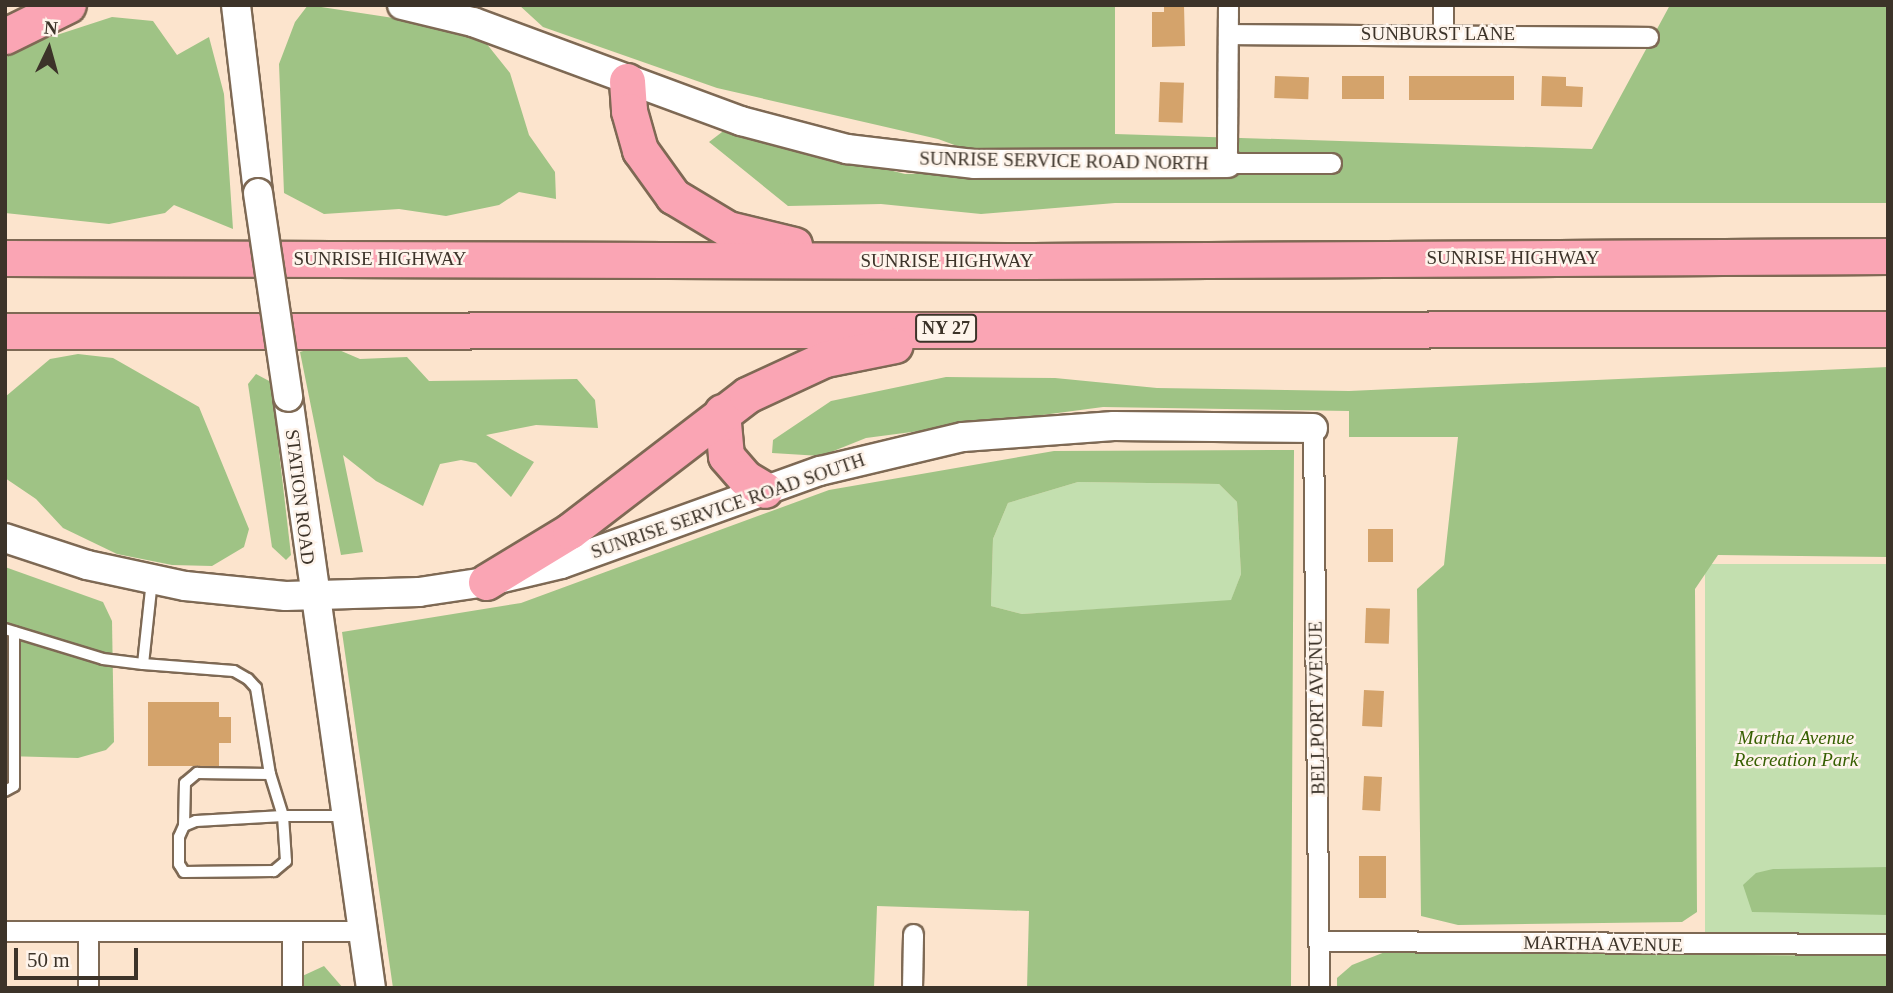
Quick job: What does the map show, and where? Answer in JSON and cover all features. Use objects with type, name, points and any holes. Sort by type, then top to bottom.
[{"type":"highway","points":[[5,36],[68,5]]},
{"type":"highway","points":[[627,81],[632,125],[648,165],[673,196],[708,221],[754,237],[800,246],[1031,261]]},
{"type":"highway","name":"SUNRISE HIGHWAY","points":[[5,258],[1031,261],[1888,256]]},
{"type":"highway","name":"NY 27","points":[[5,331],[1888,328]]},
{"type":"highway","points":[[486,582],[570,531],[722,412],[800,368],[853,352],[1110,329]]},
{"type":"highway","points":[[722,412],[726,456],[744,478],[765,491]]},
{"type":"street","name":"STATION ROAD","points":[[236,5],[258,192],[313,596],[371,988]]},
{"type":"street","name":"SUNRISE SERVICE ROAD NORTH","points":[[402,5],[473,22],[627,81],[798,139],[894,157],[975,164],[1331,163]]},
{"type":"street","points":[[1227,163],[1228,5]]},
{"type":"street","points":[[1443,5],[1443,34]]},
{"type":"street","name":"SUNBURST LANE","points":[[1228,34],[1648,37]]},
{"type":"street","name":"SUNRISE SERVICE ROAD SOUTH","points":[[5,538],[152,580],[226,591],[313,596],[419,592],[486,582],[572,560],[875,455],[1012,431],[1114,426],[1313,428]]},
{"type":"street","name":"BELLPORT AVENUE","points":[[1313,428],[1319,988]]},
{"type":"street","points":[[5,931],[363,931]]},
{"type":"street","points":[[88,931],[88,988]]},
{"type":"street","points":[[292,931],[292,988]]},
{"type":"street","points":[[912,988],[913,934]]},
{"type":"street","name":"MARTHA AVENUE","points":[[1319,941],[1888,944]]},
{"type":"lane","points":[[144,664],[152,580]]},
{"type":"lane","points":[[5,791],[14,786],[10,772],[9,631],[103,659],[234,671],[248,679],[256,688],[270,774],[283,816],[286,861],[282,869],[274,871],[184,872],[179,864],[187,777],[270,774]]},
{"type":"lane","points":[[184,826],[196,821],[345,816]]},
{"type":"green space","points":[[308,5],[433,24],[482,38],[510,73],[529,135],[555,172],[556,199],[519,192],[499,205],[446,216],[399,209],[324,214],[284,193],[279,64],[295,22]]},
{"type":"green space","points":[[519,5],[1115,5],[1115,134],[1592,149],[1670,5],[1888,5],[1888,203],[1115,203],[981,214],[881,204],[788,206],[709,142],[726,129],[905,174],[1026,171],[938,139],[717,88],[543,27]]},
{"type":"green space","points":[[112,17],[153,21],[177,55],[209,37],[224,94],[233,229],[174,205],[165,213],[109,224],[5,213],[5,57],[23,46]]},
{"type":"green space","points":[[325,344],[360,359],[407,357],[429,381],[577,379],[595,400],[598,428],[536,425],[486,435],[534,462],[511,497],[476,463],[461,460],[440,464],[423,506],[376,481],[343,455],[363,552],[341,555],[300,352]]},
{"type":"green space","points":[[78,354],[113,358],[199,407],[249,529],[244,547],[212,566],[172,565],[117,554],[63,528],[36,499],[5,478],[5,397],[50,359]]},
{"type":"green space","points":[[1888,367],[1888,557],[1718,555],[1695,589],[1697,912],[1682,922],[1458,925],[1421,916],[1417,589],[1444,565],[1458,437],[1349,437],[1349,411],[1103,407],[866,438],[821,456],[772,453],[773,440],[831,401],[946,377],[1055,378],[1157,388],[1349,391]]},
{"type":"green space","points":[[256,374],[271,382],[291,555],[286,560],[272,547],[248,384]]},
{"type":"green space","points":[[1294,450],[1291,988],[1027,988],[1029,911],[877,906],[874,988],[393,988],[342,632],[521,603],[829,490],[1054,451]],"holes":[[[1078,482],[1219,484],[1237,502],[1241,574],[1231,600],[1022,614],[991,606],[993,539],[1008,503]]]},
{"type":"green space","points":[[1078,482],[1219,484],[1237,502],[1241,574],[1231,601],[1022,614],[991,606],[993,539],[1008,503]]},
{"type":"green space","name":"Martha Avenue Recreation Park","points":[[1705,564],[1888,564],[1888,934],[1705,934]]},
{"type":"green space","points":[[5,567],[103,602],[112,621],[114,742],[106,750],[78,758],[5,756]]},
{"type":"green space","points":[[1888,867],[1888,915],[1752,912],[1743,885],[1756,873],[1773,869]]},
{"type":"green space","points":[[1385,952],[1888,956],[1888,988],[1337,988],[1337,978],[1352,965]]},
{"type":"green space","points":[[324,966],[343,988],[299,988],[298,978]]},
{"type":"building","points":[[1164,5],[1184,5],[1185,46],[1152,47],[1152,12],[1164,12]]},
{"type":"building","points":[[1275,76],[1309,77],[1308,99],[1274,98]]},
{"type":"building","points":[[1342,76],[1384,76],[1384,99],[1342,99]]},
{"type":"building","points":[[1409,76],[1514,76],[1514,100],[1409,100]]},
{"type":"building","points":[[1542,76],[1566,77],[1566,86],[1583,87],[1582,107],[1541,106]]},
{"type":"building","points":[[1160,82],[1184,83],[1183,123],[1159,122]]},
{"type":"building","points":[[1368,529],[1393,529],[1393,562],[1368,562]]},
{"type":"building","points":[[1366,608],[1390,609],[1389,644],[1365,643]]},
{"type":"building","points":[[1364,690],[1384,691],[1382,727],[1362,726]]},
{"type":"building","points":[[148,702],[219,702],[219,717],[231,717],[231,743],[219,743],[219,766],[148,766]]},
{"type":"building","points":[[1364,776],[1382,777],[1380,811],[1362,810]]},
{"type":"building","points":[[1359,856],[1386,856],[1386,898],[1359,898]]}]
